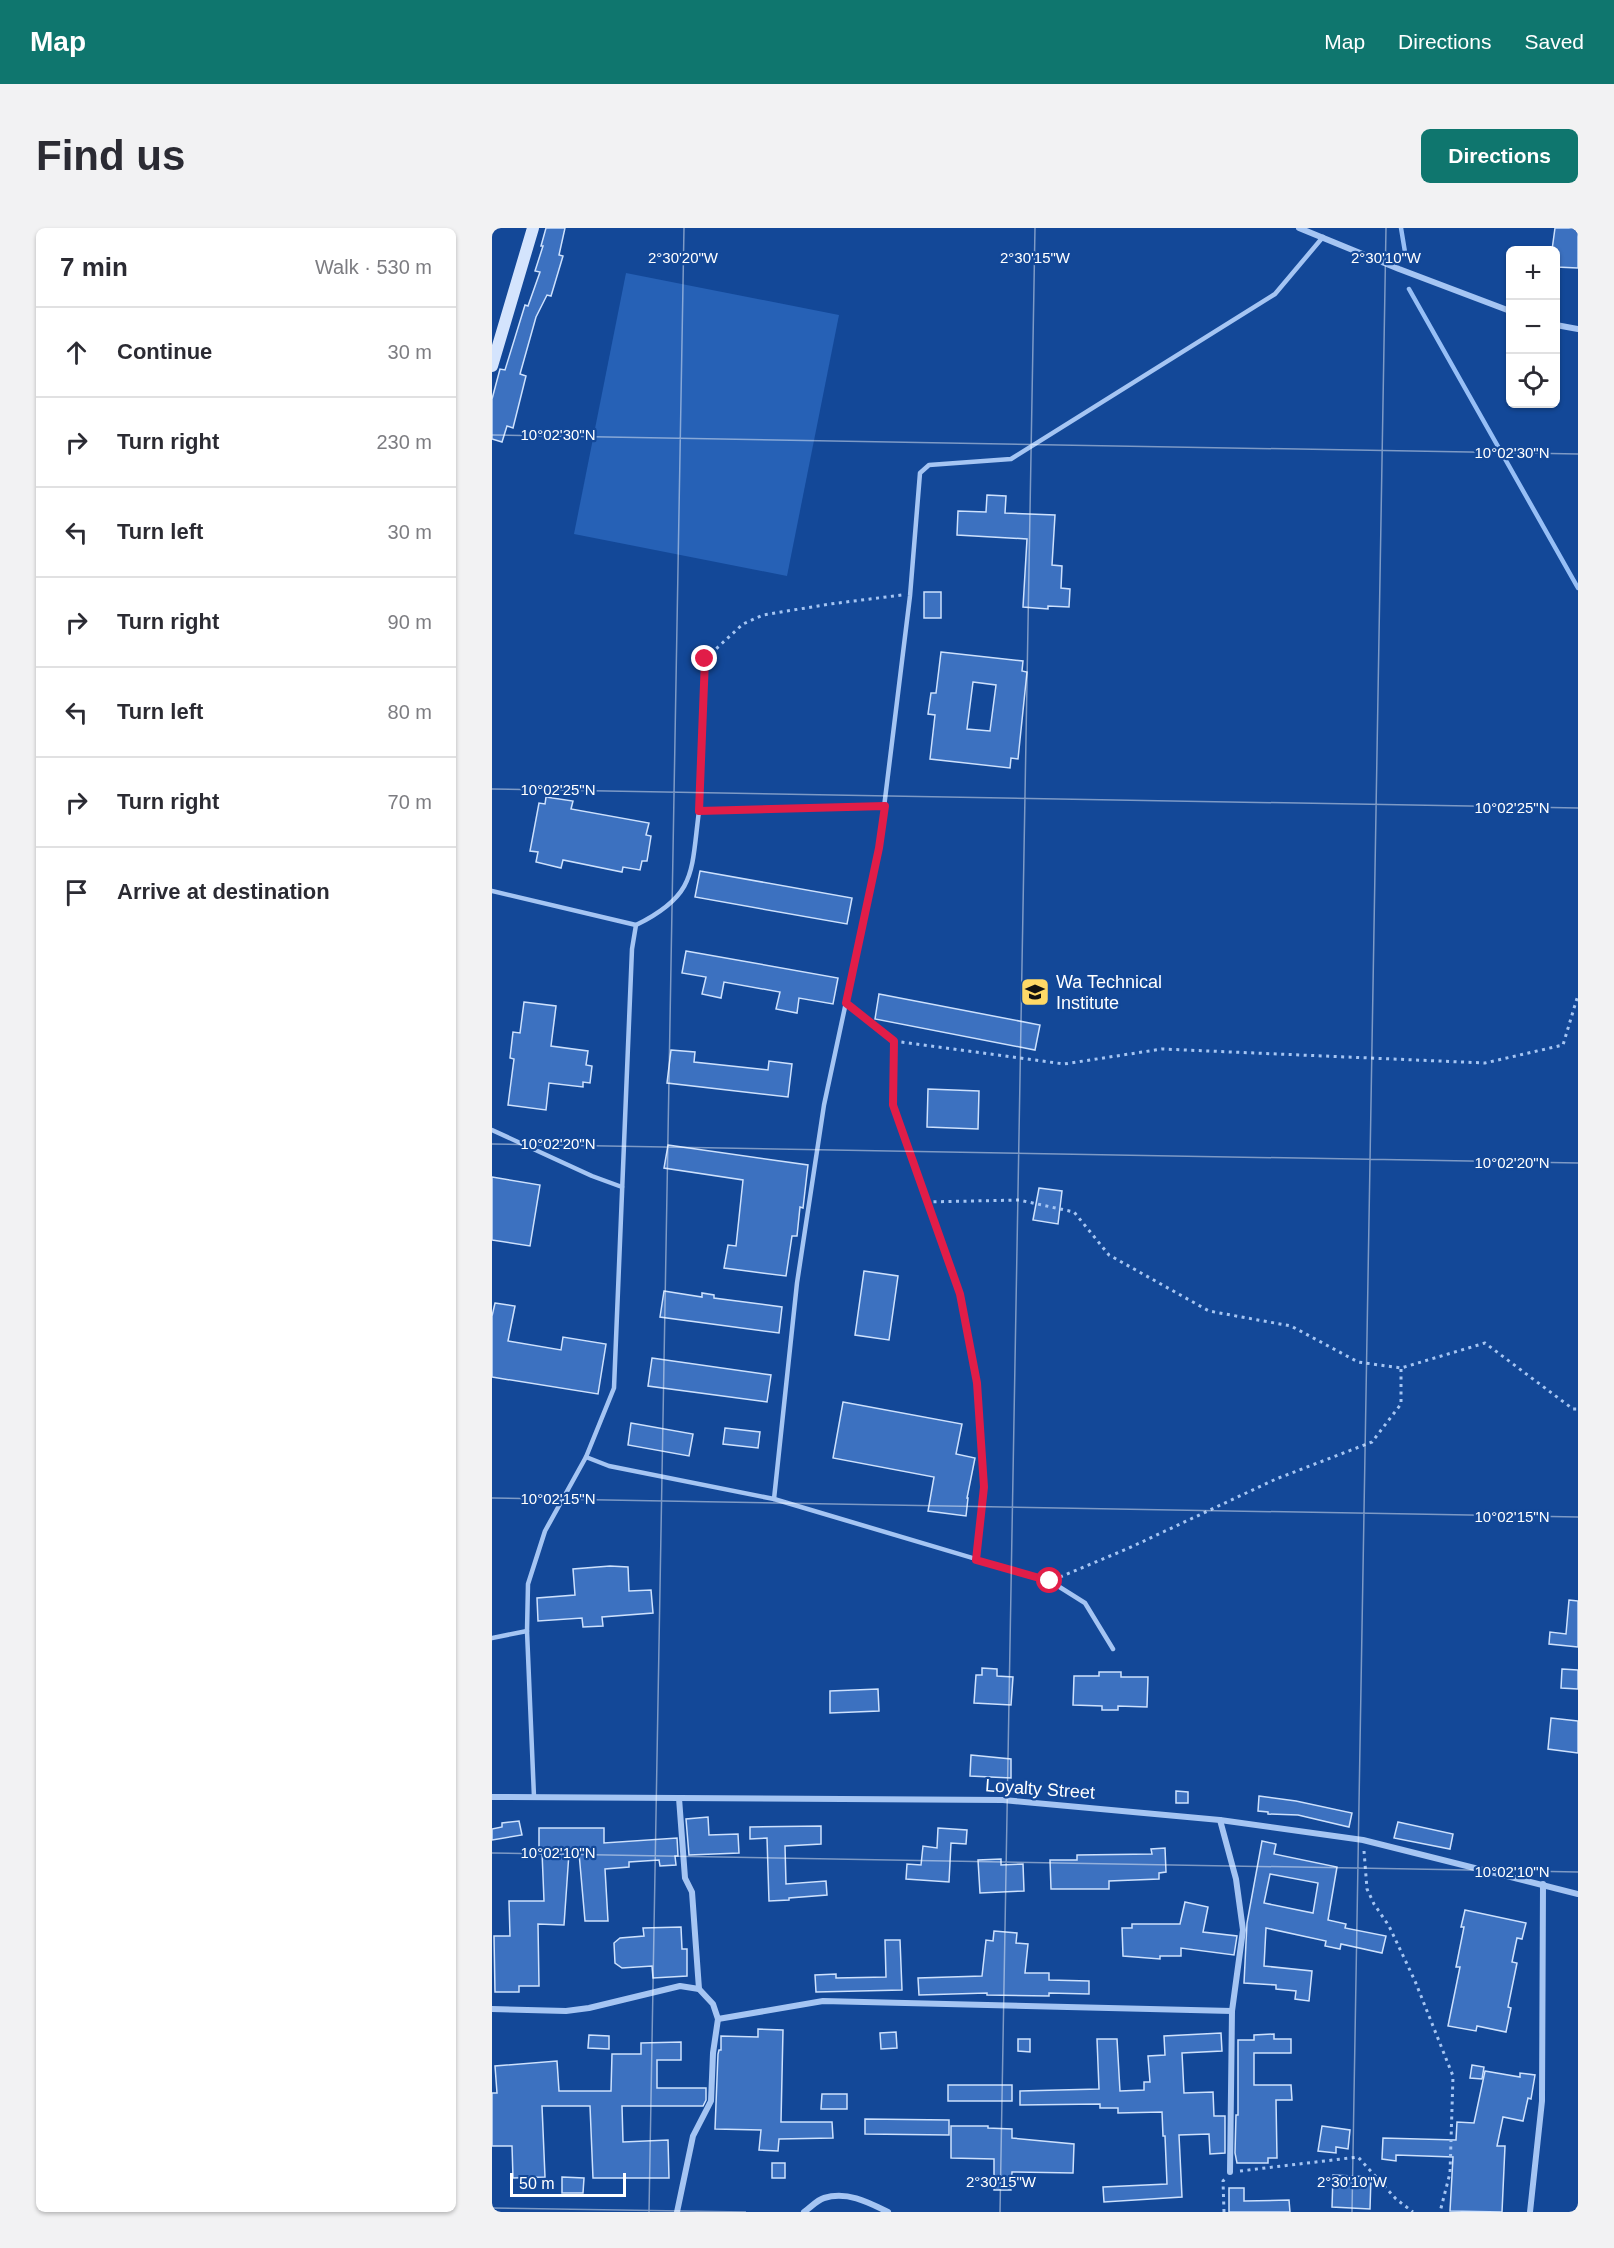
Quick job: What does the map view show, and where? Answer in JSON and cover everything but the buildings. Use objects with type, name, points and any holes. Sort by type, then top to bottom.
[{"type":"street","points":[[492,366],[533,228]]},
{"type":"street","points":[[1299,228],[1506,309]]},
{"type":"street","points":[[1560,326],[1578,329]]},
{"type":"street","name":"Loyalty Street","points":[[492,1797],[1003,1800],[1220,1820],[1363,1840],[1578,1894]]},
{"type":"street","points":[[679,1798],[685,1878],[692,1892],[699,1989]]},
{"type":"street","points":[[1220,1820],[1236,1879],[1243,1930],[1232,2011],[1230,2172]]},
{"type":"street","points":[[1530,2212],[1542,2101],[1543,1884]]},
{"type":"street","points":[[492,2009],[566,2011],[589,2008],[680,1986],[699,1989],[713,2004],[718,2019],[713,2053],[711,2101],[693,2136],[677,2212]]},
{"type":"street","points":[[718,2019],[823,2001],[1232,2011]]},
{"type":"street","points":[[804,2212],[822,2198],[847,2196],[869,2202],[888,2212]]},
{"type":"lane","points":[[774,1499],[797,1283],[825,1105],[879,848],[885,806],[910,596],[920,473],[929,465],[1011,459],[1275,294],[1323,237]]},
{"type":"lane","points":[[492,891],[636,925],[671,904],[685,887],[691,869],[699,811],[885,806]]},
{"type":"lane","points":[[534,1797],[527,1631],[528,1584],[545,1531],[586,1457],[614,1388],[632,949],[636,925]]},
{"type":"lane","points":[[492,1130],[592,1176],[622,1187]]},
{"type":"lane","points":[[586,1457],[609,1466],[774,1499],[1050,1581],[1085,1604],[1113,1649]]},
{"type":"lane","points":[[492,1638],[527,1631]]},
{"type":"path","points":[[699,811],[705,659],[742,624],[764,615],[896,595],[910,596]]},
{"type":"path","points":[[846,1003],[894,1041],[1064,1064],[1162,1049],[1485,1063],[1563,1045],[1578,995]]},
{"type":"path","points":[[894,1041],[893,1105],[960,1294],[977,1383],[984,1487],[976,1560]]},
{"type":"path","points":[[926,1202],[1019,1200],[1074,1212],[1109,1255],[1209,1311],[1291,1326],[1359,1362],[1401,1368],[1485,1343],[1573,1409],[1578,1409]]},
{"type":"path","points":[[1050,1581],[1129,1548],[1276,1479],[1371,1443],[1401,1404],[1401,1368]]},
{"type":"path","points":[[1363,1840],[1367,1889],[1389,1926],[1415,1982],[1453,2076],[1450,2172],[1440,2212]]},
{"type":"path","points":[[1224,2212],[1223,2181],[1230,2172],[1358,2157],[1396,2199],[1413,2212]]},
{"type":"shaded area","points":[[626,273],[839,315],[787,576],[574,534]]},
{"type":"waterway","points":[[1401,228],[1405,252]]},
{"type":"waterway","points":[[1409,289],[1578,588]]},
{"type":"place","name":"Wa Technical Institute","points":[[1035,992]]},
{"type":"route","points":[[705,659],[699,811],[885,806],[879,848],[846,1003],[894,1041],[893,1105],[960,1294],[977,1383],[984,1487],[976,1560],[1050,1581]]}]
